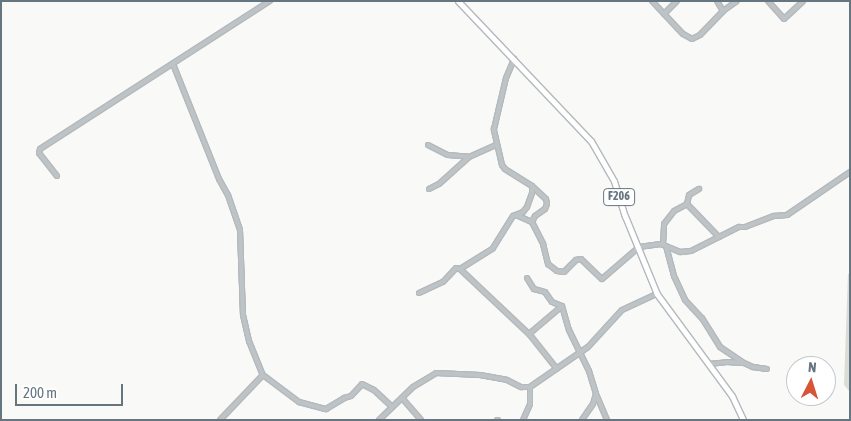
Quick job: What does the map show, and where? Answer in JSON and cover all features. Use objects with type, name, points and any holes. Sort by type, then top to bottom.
[{"type":"main road","name":"F206","points":[[458,1],[591,141],[614,181],[657,294],[732,396],[743,420]]},
{"type":"street","points":[[57,176],[40,152],[40,149],[270,1]]},
{"type":"street","points":[[652,1],[684,34],[692,39],[700,36],[723,11],[737,1]]},
{"type":"street","points":[[664,14],[677,1]]},
{"type":"street","points":[[718,1],[723,11]]},
{"type":"street","points":[[768,1],[784,19],[803,1]]},
{"type":"street","points":[[514,59],[506,78],[494,122],[496,144],[505,169],[532,186],[546,199],[545,209],[535,216],[532,222]]},
{"type":"street","points":[[173,64],[219,179],[228,195],[240,230],[243,315],[249,341],[263,375],[299,402],[326,409],[351,396],[362,384],[374,390],[392,407]]},
{"type":"street","points":[[430,189],[439,184],[469,157],[496,144]]},
{"type":"street","points":[[428,145],[442,154],[469,157]]},
{"type":"street","points":[[516,215],[532,222],[543,244],[548,264],[557,271],[564,272],[576,260],[581,259],[602,279],[638,247],[656,243],[685,252],[739,227],[745,228],[774,216],[787,215],[850,172]]},
{"type":"street","points":[[419,293],[443,282],[456,268],[460,269],[493,248],[516,215],[523,212],[529,202],[532,186]]},
{"type":"street","points":[[699,189],[689,195],[687,204],[674,211],[664,224],[664,245],[676,281],[684,300],[700,316],[720,347],[744,363],[753,367],[767,369]]},
{"type":"street","points":[[687,204],[719,237]]},
{"type":"street","points":[[460,269],[529,334],[557,369]]},
{"type":"street","points":[[527,278],[534,289],[545,292],[552,302],[562,306],[580,354],[595,384],[596,394],[607,420]]},
{"type":"street","points":[[379,420],[428,377],[440,372],[480,375],[507,380],[521,387],[530,387],[580,354],[622,310],[657,294]]},
{"type":"street","points":[[529,334],[562,306]]},
{"type":"street","points":[[709,364],[744,363]]},
{"type":"street","points":[[220,420],[263,375]]},
{"type":"street","points":[[523,420],[530,404],[530,387]]},
{"type":"street","points":[[582,420],[593,404],[596,394]]},
{"type":"street","points":[[402,398],[422,420]]},
{"type":"street","points":[[383,416],[388,420]]},
{"type":"shaded area","points":[[848,274],[850,274],[850,392],[844,385]]}]
